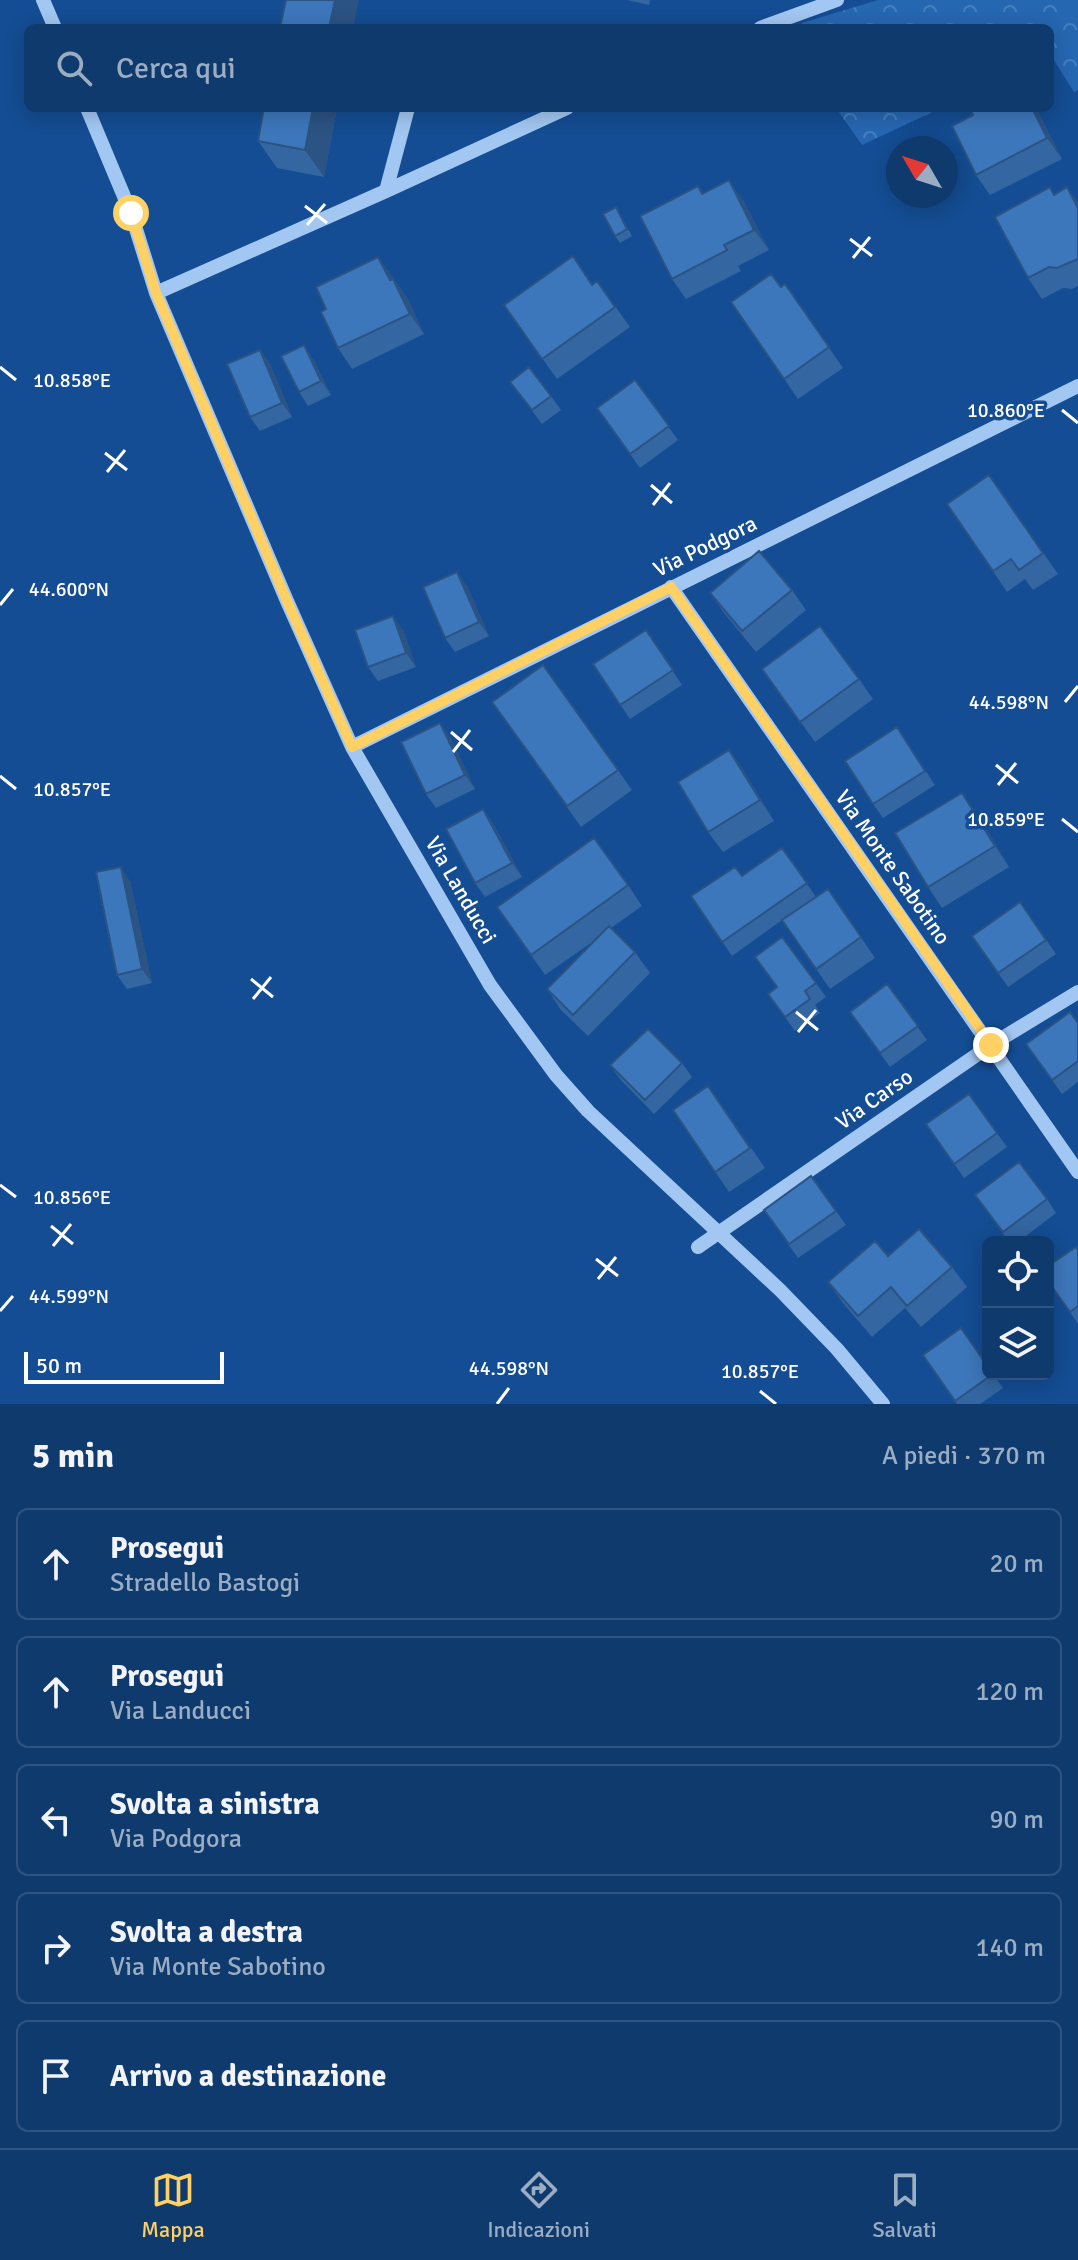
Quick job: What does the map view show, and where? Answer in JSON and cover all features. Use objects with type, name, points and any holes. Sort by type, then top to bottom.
[{"type":"street","points":[[43,0],[53,24]]},
{"type":"street","points":[[771,24],[837,0]]},
{"type":"street","name":"Via Landucci","points":[[89,112],[131,213],[156,293],[352,747],[490,985],[556,1075],[622,1145],[780,1290],[837,1349],[883,1404]]},
{"type":"street","points":[[386,191],[407,112]]},
{"type":"street","points":[[156,293],[558,112]]},
{"type":"street","name":"Via Podgora","points":[[352,747],[1078,386]]},
{"type":"street","name":"Via Monte Sabotino","points":[[671,587],[1078,1172]]},
{"type":"street","name":"Via Carso","points":[[698,1247],[991,1045],[1078,992]]},
{"type":"green space","points":[[878,0],[1078,0],[1078,90],[1074,92],[1054,60],[1054,24],[802,23]]},
{"type":"green space","points":[[839,112],[932,112],[862,145]]},
{"type":"building","points":[[286,0],[335,0],[330,24],[281,24]]},
{"type":"building","points":[[263,112],[312,112],[305,150],[258,141]]},
{"type":"building","points":[[972,112],[1034,112],[1047,138],[976,175],[952,126],[973,115]]},
{"type":"building","points":[[729,180],[754,230],[724,245],[727,250],[672,279],[640,216],[698,186],[702,194]]},
{"type":"building","points":[[1050,187],[1054,195],[1067,187],[1078,208],[1078,259],[1057,268],[1049,267],[1028,278],[995,217]]},
{"type":"building","points":[[616,207],[627,229],[615,236],[603,214]]},
{"type":"building","points":[[573,256],[592,285],[597,281],[615,307],[542,359],[504,305]]},
{"type":"building","points":[[378,257],[410,314],[338,348],[321,312],[326,309],[316,287]]},
{"type":"building","points":[[771,274],[781,287],[785,284],[829,347],[784,379],[731,302]]},
{"type":"building","points":[[304,345],[321,381],[299,392],[281,356]]},
{"type":"building","points":[[260,350],[282,403],[250,417],[227,364]]},
{"type":"building","points":[[529,367],[551,396],[532,410],[510,382]]},
{"type":"building","points":[[635,380],[669,426],[630,454],[597,408]]},
{"type":"building","points":[[989,475],[1043,553],[1019,570],[1011,559],[993,571],[947,504]]},
{"type":"building","points":[[759,551],[792,590],[742,631],[710,593]]},
{"type":"building","points":[[457,572],[479,622],[445,638],[423,587]]},
{"type":"building","points":[[393,616],[406,653],[368,667],[355,630]]},
{"type":"building","points":[[820,626],[859,679],[800,722],[762,669]]},
{"type":"building","points":[[646,630],[673,670],[620,705],[593,664]]},
{"type":"building","points":[[543,665],[618,770],[567,806],[492,702]]},
{"type":"building","points":[[440,723],[465,775],[426,794],[401,742]]},
{"type":"building","points":[[897,727],[925,771],[873,804],[845,761]]},
{"type":"building","points":[[729,750],[760,800],[708,832],[678,782]]},
{"type":"building","points":[[962,793],[995,846],[928,887],[895,833]]},
{"type":"building","points":[[483,809],[512,863],[475,883],[446,829]]},
{"type":"building","points":[[594,838],[628,885],[531,955],[497,907]]},
{"type":"building","points":[[782,848],[807,883],[722,942],[691,896],[735,867],[742,876]]},
{"type":"building","points":[[121,867],[142,969],[117,975],[96,872]]},
{"type":"building","points":[[828,889],[861,937],[816,969],[782,920]]},
{"type":"building","points":[[1020,902],[1046,940],[998,973],[972,936]]},
{"type":"building","points":[[609,926],[635,952],[573,1015],[547,989]]},
{"type":"building","points":[[782,937],[816,983],[805,991],[810,999],[785,1017],[768,994],[777,987],[755,957]]},
{"type":"building","points":[[887,984],[918,1026],[880,1053],[850,1012]]},
{"type":"building","points":[[1070,1012],[1078,1023],[1078,1061],[1052,1080],[1026,1044]]},
{"type":"building","points":[[648,1029],[682,1063],[645,1100],[610,1065]]},
{"type":"building","points":[[708,1086],[750,1148],[715,1172],[673,1110]]},
{"type":"building","points":[[969,1094],[997,1133],[954,1164],[926,1124]]},
{"type":"building","points":[[1019,1162],[1047,1199],[1003,1232],[975,1195]]},
{"type":"building","points":[[811,1176],[836,1211],[789,1244],[764,1210]]},
{"type":"building","points":[[919,1229],[952,1267],[907,1306],[891,1287],[858,1316],[828,1282],[875,1241],[888,1256]]},
{"type":"building","points":[[1076,1247],[1078,1250],[1078,1306],[1070,1312],[1054,1289],[1054,1262]]},
{"type":"building","points":[[961,1328],[982,1358],[982,1380],[985,1380],[955,1401],[923,1355]]},
{"type":"route","points":[[131,213],[156,293],[352,747],[671,587],[991,1045]]}]
